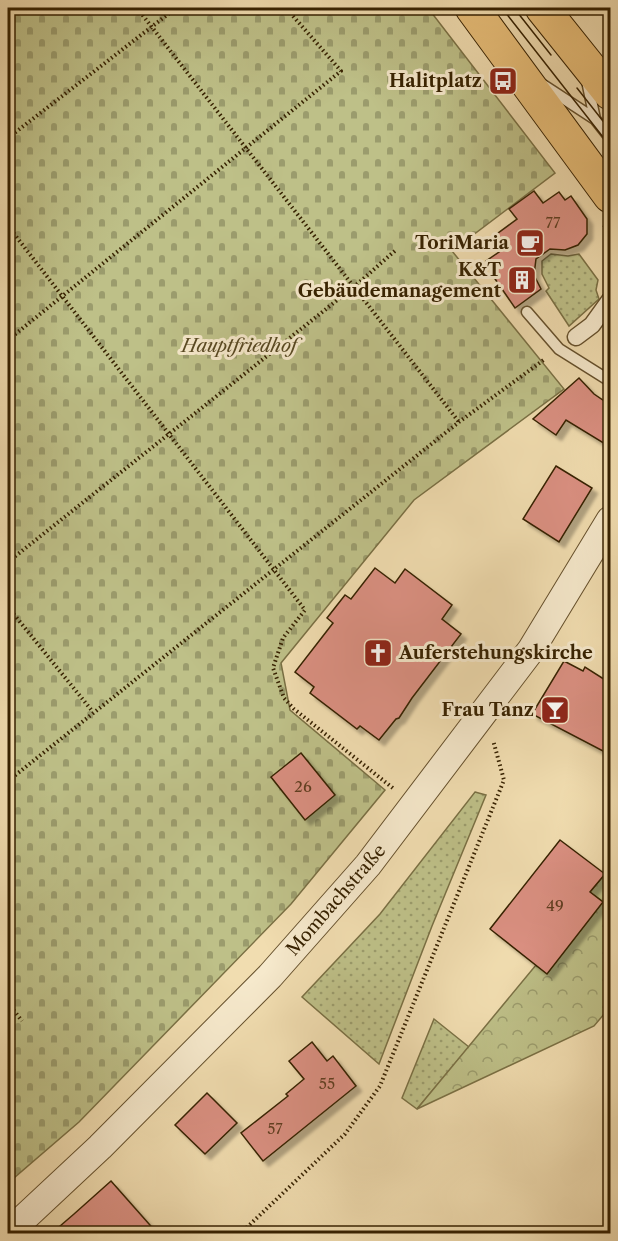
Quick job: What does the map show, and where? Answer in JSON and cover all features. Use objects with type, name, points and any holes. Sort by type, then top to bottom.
[{"type":"main road","points":[[472,8],[610,196]]},
{"type":"main road","points":[[542,8],[581,56],[603,106]]},
{"type":"street","points":[[576,337],[592,325],[610,300]]},
{"type":"street","name":"Mombachstraße","points":[[8,1233],[100,1147],[270,976],[368,865],[531,650],[610,520]]},
{"type":"lane","points":[[517,69],[603,106],[610,138]]},
{"type":"lane","points":[[526,312],[559,349],[610,381]]},
{"type":"path","points":[[137,8],[459,422]]},
{"type":"path","points":[[8,138],[176,8]]},
{"type":"path","points":[[8,340],[340,71],[286,8]]},
{"type":"path","points":[[8,226],[305,610],[283,638],[273,668],[284,698],[294,709],[414,805]]},
{"type":"path","points":[[8,562],[355,286],[397,249]]},
{"type":"path","points":[[8,780],[459,422],[559,349]]},
{"type":"path","points":[[8,608],[93,712]]},
{"type":"path","points":[[240,1233],[345,1134],[380,1086],[504,780],[485,711]]},
{"type":"path","points":[[8,1003],[22,1021]]},
{"type":"green space","name":"Hauptfriedhof","points":[[8,8],[428,8],[555,173],[452,251],[564,389],[414,500],[281,663],[290,710],[385,790],[291,904],[79,1122],[8,1183]]},
{"type":"green space","points":[[551,254],[568,256],[579,254],[598,280],[596,290],[599,299],[569,326],[546,291],[549,288],[542,274],[542,261]]},
{"type":"green space","points":[[475,792],[486,795],[379,1064],[302,997],[380,914]]},
{"type":"green space","points":[[610,867],[610,1007],[594,1026],[417,1109],[536,965],[547,973],[603,902],[590,892]]},
{"type":"green space","points":[[434,1019],[469,1047],[417,1109],[402,1098]]},
{"type":"building","points":[[534,191],[543,203],[559,192],[565,200],[571,196],[587,219],[587,234],[578,245],[565,250],[550,249],[536,259],[534,275],[541,289],[515,308],[491,273],[493,271],[486,261],[499,252],[490,239],[517,219],[509,209]]},
{"type":"building","points":[[579,378],[594,394],[610,405],[610,447],[566,420],[556,435],[533,419]]},
{"type":"building","points":[[556,466],[592,488],[559,542],[523,519]]},
{"type":"building","name":"Auferstehungskirche","points":[[375,568],[395,583],[405,569],[452,605],[442,619],[461,634],[399,718],[379,740],[360,726],[357,729],[310,693],[314,687],[295,672],[333,623],[327,618],[345,595],[351,599]]},
{"type":"building","points":[[564,661],[583,671],[585,667],[610,683],[610,740],[603,751],[532,714]]},
{"type":"building","points":[[301,753],[335,795],[305,820],[271,777]]},
{"type":"building","points":[[560,840],[605,874],[590,892],[603,902],[547,974],[490,929]]},
{"type":"building","points":[[312,1042],[327,1061],[333,1056],[356,1086],[263,1161],[241,1133],[288,1096],[286,1094],[304,1079],[289,1061]]},
{"type":"building","points":[[207,1093],[237,1123],[205,1154],[175,1125]]},
{"type":"building","points":[[111,1181],[157,1233],[52,1233],[74,1214]]},
{"type":"tram line","points":[[502,8],[610,146]]},
{"type":"tram line","points":[[514,8],[551,55]]},
{"type":"tram line","points":[[577,88],[610,130]]},
{"type":"place","name":"Halitplatz","points":[[503,81]]},
{"type":"place","name":"ToriMaria","points":[[530,243]]},
{"type":"place","name":"K&T Gebäudemanagement","points":[[522,280]]},
{"type":"place","name":"Auferstehungskirche","points":[[378,653]]},
{"type":"place","name":"Frau Tanz","points":[[555,710]]}]
